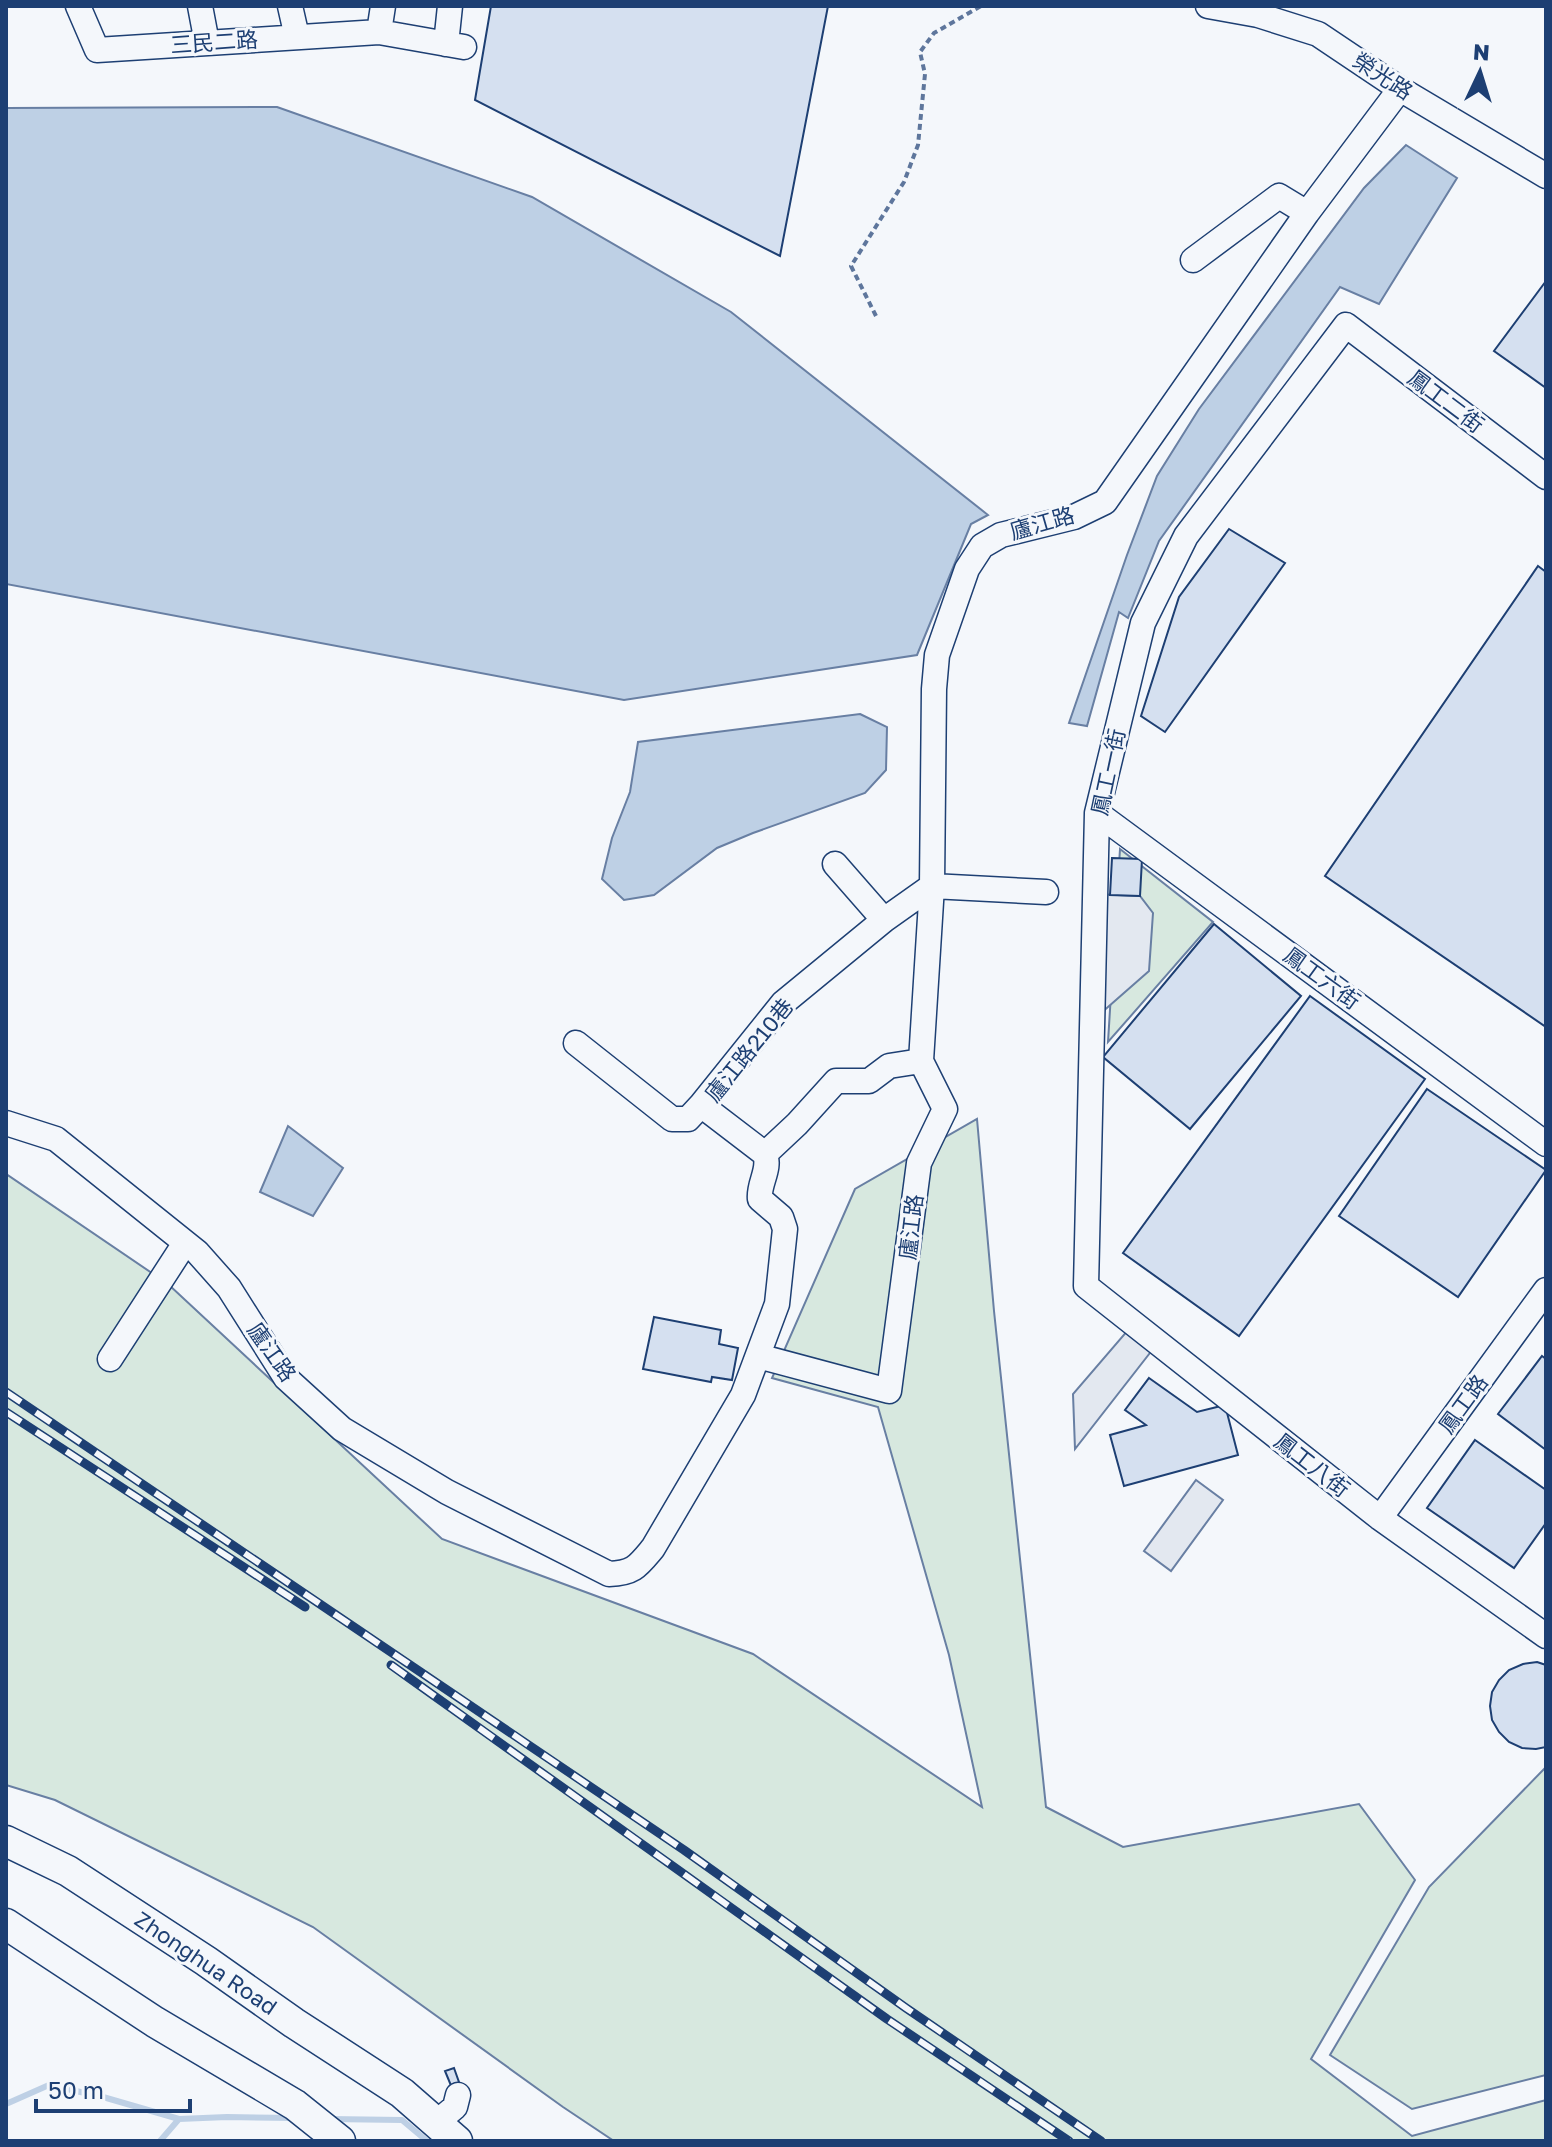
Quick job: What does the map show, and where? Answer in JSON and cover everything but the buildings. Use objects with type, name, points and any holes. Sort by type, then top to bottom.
[{"type":"main road","name":"Zhonghua Road","points":[[6,1841],[68,1871],[402,2093],[452,2116]]},
{"type":"main road","points":[[6,1924],[155,2022],[295,2105],[340,2141]]},
{"type":"street","name":"三民二路","points":[[78,6],[97,50],[379,32],[455,46],[450,6]]},
{"type":"street","points":[[200,6],[207,43]]},
{"type":"street","points":[[290,6],[297,37]]},
{"type":"street","points":[[379,32],[383,6]]},
{"type":"street","name":"榮光路","points":[[1208,6],[1258,15],[1318,34],[1400,89],[1546,176]]},
{"type":"street","name":"廬江路","points":[[6,1123],[56,1139],[197,1252],[229,1288],[286,1378],[342,1429],[447,1492],[609,1574],[624,1574],[636,1568],[653,1548],[743,1395],[758,1356],[889,1391],[919,1163],[945,1109],[921,1061],[932,886],[934,689],[937,655],[967,569],[982,546],[1001,535],[1074,517],[1105,502],[1307,213],[1400,89]]},
{"type":"street","points":[[1193,260],[1279,196],[1307,213]]},
{"type":"street","name":"鳳工二街","points":[[1346,325],[1546,477]]},
{"type":"street","name":"鳳工一街","points":[[1086,1286],[1097,813],[1143,623],[1186,536],[1346,325]]},
{"type":"street","name":"鳳工六街","points":[[1097,813],[1546,1144]]},
{"type":"street","points":[[835,864],[884,920]]},
{"type":"street","points":[[932,886],[1046,892]]},
{"type":"street","name":"廬江路210巷","points":[[765,1154],[701,1105],[783,1003],[884,920],[932,886]]},
{"type":"street","points":[[576,1043],[672,1119],[688,1119],[701,1105]]},
{"type":"street","points":[[758,1356],[777,1304],[785,1229],[781,1217],[760,1199],[767,1161],[765,1154],[836,1081],[869,1081],[889,1066],[921,1061]]},
{"type":"street","points":[[110,1359],[185,1243]]},
{"type":"street","name":"鳳工八街","points":[[1086,1286],[1380,1518],[1546,1636]]},
{"type":"street","name":"鳳工路","points":[[1380,1518],[1546,1290]]},
{"type":"path","points":[[876,316],[851,266],[904,182],[918,145],[925,74],[920,52],[934,33],[981,6]]},
{"type":"shaded area","points":[[1120,849],[1213,922],[1108,1042]]},
{"type":"shaded area","points":[[1095,894],[1140,896],[1153,913],[1149,971],[1092,1021]]},
{"type":"shaded area","points":[[977,1119],[1046,1807],[1123,1847],[1359,1804],[1415,1880],[1311,2059],[1412,2136],[1546,2100],[1546,2141],[614,2141],[313,1927],[55,1800],[6,1785],[6,1174],[168,1284],[442,1539],[753,1654],[982,1807],[949,1655],[878,1407],[772,1378],[855,1189]]},
{"type":"shaded area","points":[[1128,1330],[1153,1349],[1075,1449],[1073,1394]]},
{"type":"shaded area","points":[[1196,1480],[1223,1500],[1171,1571],[1144,1551]]},
{"type":"shaded area","points":[[1546,1767],[1546,2075],[1412,2109],[1330,2055],[1429,1887]]},
{"type":"water","points":[[277,107],[532,197],[731,312],[988,515],[971,524],[917,655],[624,700],[6,584],[6,108]]},
{"type":"water","points":[[1406,145],[1457,178],[1379,304],[1340,287],[1159,541],[1128,618],[1119,612],[1087,726],[1069,723],[1157,476],[1199,409],[1364,188]]},
{"type":"water","points":[[860,714],[887,727],[886,770],[865,793],[717,848],[654,895],[624,900],[602,879],[612,838],[630,792],[638,742]]},
{"type":"water","points":[[288,1126],[343,1168],[313,1216],[260,1192]]},
{"type":"waterway","points":[[6,2104],[49,2085],[179,2119],[294,2118]]},
{"type":"waterway","points":[[160,2141],[179,2119]]},
{"type":"waterway","points":[[329,2119],[402,2120],[427,2141]]},
{"type":"railway","points":[[6,1392],[684,1850],[906,2008],[1101,2141]]},
{"type":"railway","points":[[6,1412],[305,1607]]},
{"type":"railway","points":[[391,1665],[887,2019],[1069,2141]]}]
